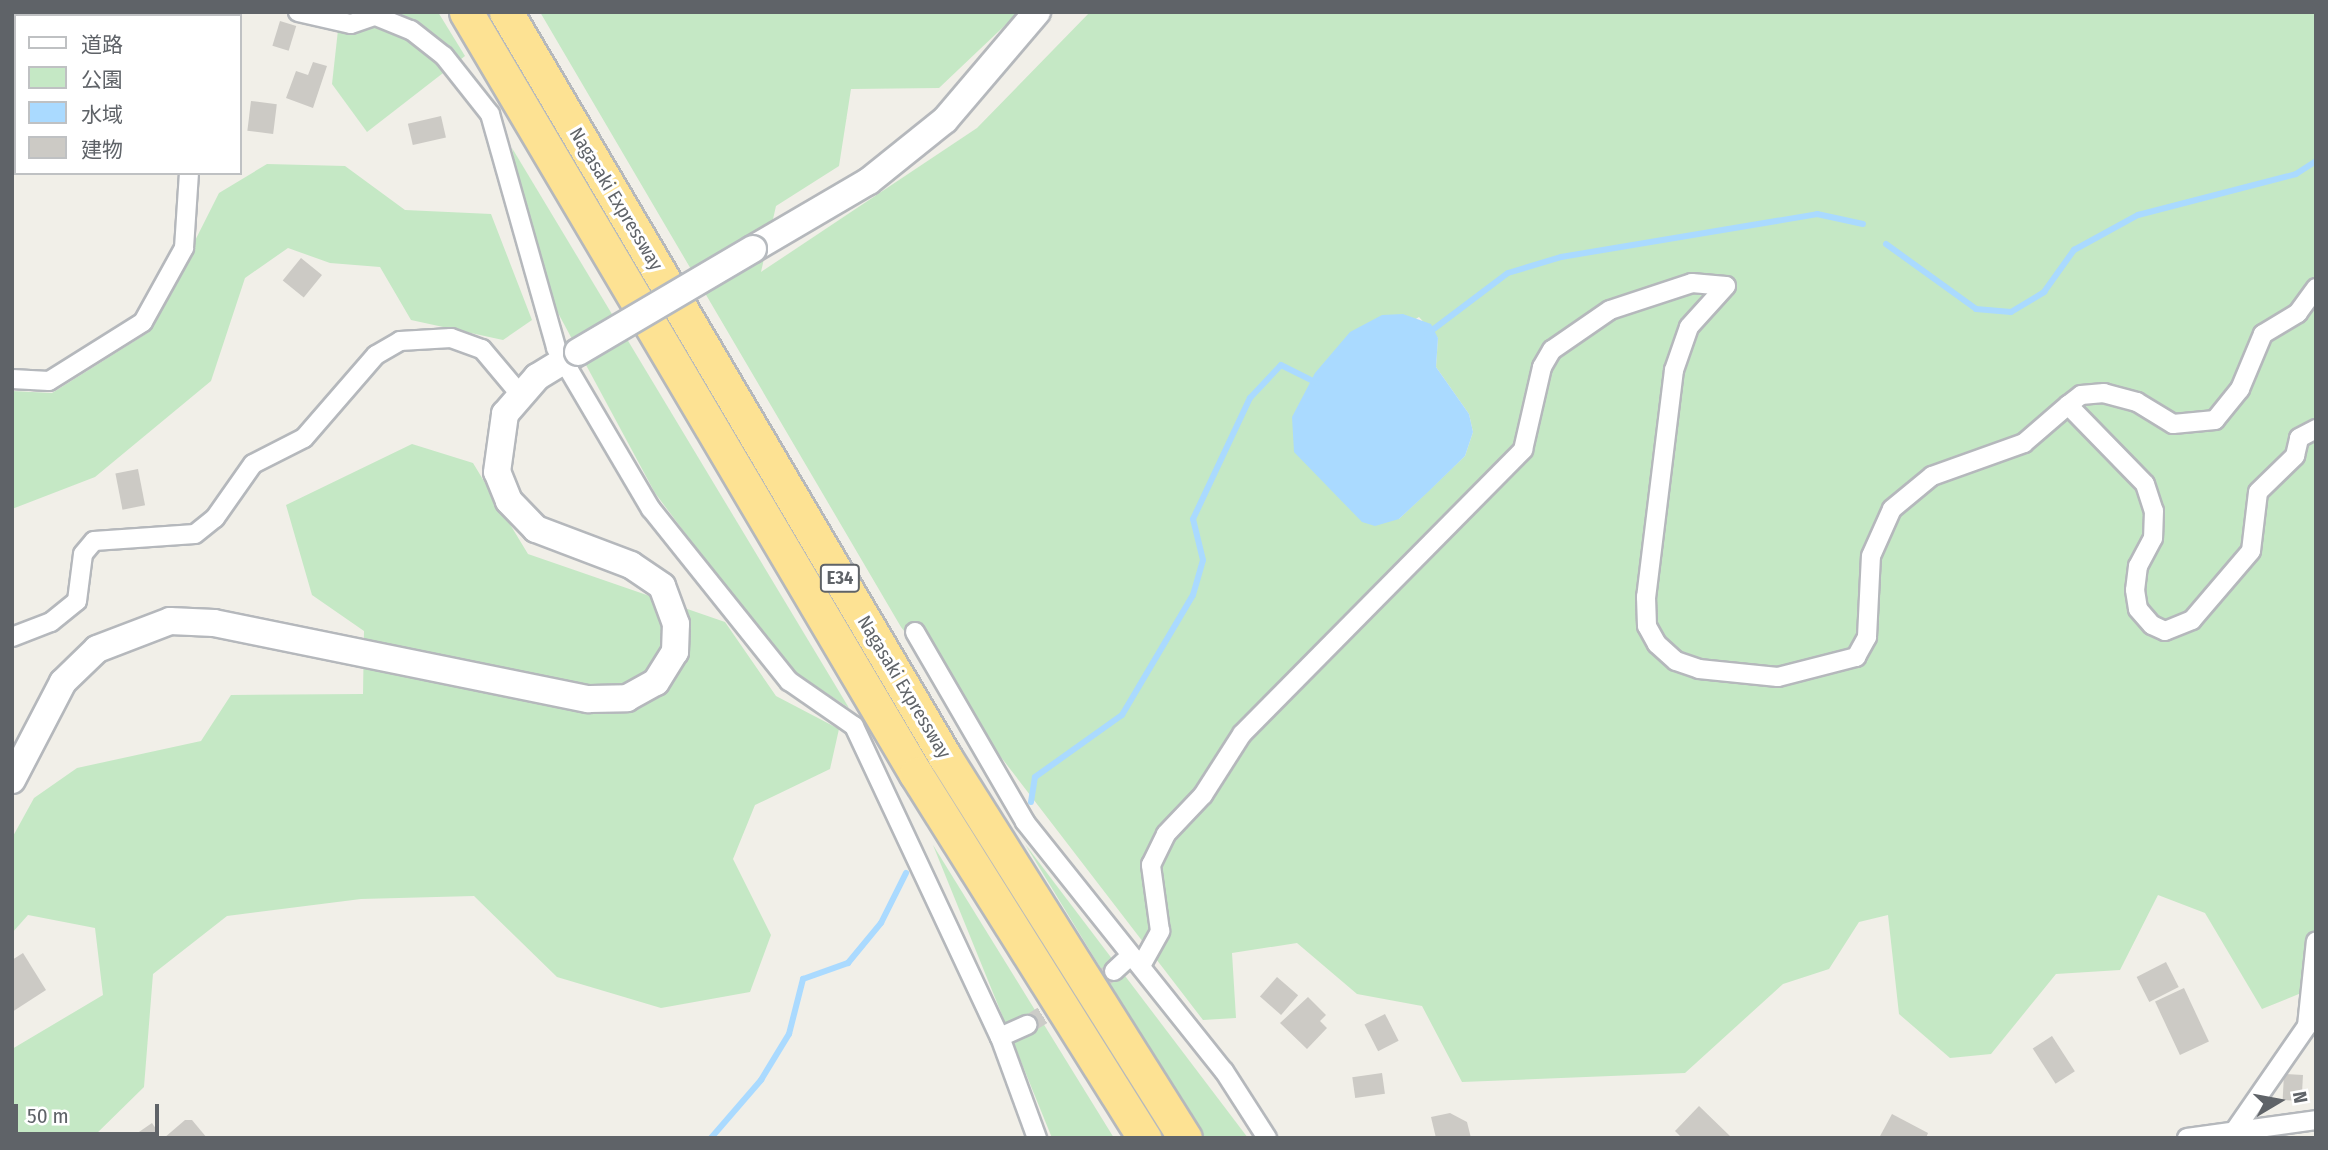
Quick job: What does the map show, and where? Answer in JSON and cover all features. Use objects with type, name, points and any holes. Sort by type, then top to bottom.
[{"type":"highway","name":"Nagasaki Expressway","points":[[466,12],[916,774],[1144,1138]]},
{"type":"highway","name":"Nagasaki Expressway","points":[[506,12],[945,757],[1185,1138]]},
{"type":"street","points":[[298,12],[351,24],[382,15],[411,30],[444,55],[490,114],[501,171],[571,357],[651,509],[762,651],[789,681],[854,726],[1000,1037],[1037,1138]]},
{"type":"street","points":[[12,780],[63,682],[97,649],[132,630],[170,621],[214,623],[588,699],[627,698],[656,682],[675,652],[676,624],[662,586],[631,565],[536,529],[509,501],[497,472],[496,443],[519,393],[571,357],[869,181],[945,120],[1037,12]]},
{"type":"street","points":[[12,379],[49,381],[143,322],[184,248],[189,175]]},
{"type":"street","points":[[1114,971],[1136,960],[1160,931],[1151,864],[1166,834],[1203,795],[1242,734],[1523,450],[1542,367],[1552,349],[1610,310],[1692,283],[1726,286],[1689,327],[1674,370],[1646,597],[1647,626],[1657,644],[1676,661],[1699,669],[1778,677],[1856,657],[1867,637],[1871,556],[1892,509],[1931,476],[2024,443],[2081,395],[2104,393],[2137,402],[2173,424],[2215,420],[2240,389],[2263,334],[2298,313],[2316,288]]},
{"type":"street","points":[[12,636],[51,622],[77,601],[83,554],[94,541],[195,534],[215,518],[244,472],[304,438],[376,355],[400,341],[451,338],[482,349],[519,393]]},
{"type":"street","points":[[2068,405],[2146,484],[2154,511],[2153,538],[2138,566],[2138,609],[2165,631],[2192,620],[2251,551],[2258,492],[2295,456],[2300,438],[2316,429]]},
{"type":"street","points":[[915,632],[1025,822],[1136,960],[1267,1138]]},
{"type":"street","points":[[2235,1130],[2306,1026],[2314,1000],[2316,942]]},
{"type":"street","points":[[1000,1037],[1027,1025]]},
{"type":"street","points":[[2187,1138],[2316,1120]]},
{"type":"green space","points":[[12,12],[36,14],[14,14],[12,132]]},
{"type":"green space","points":[[340,12],[438,12],[465,56],[367,132],[332,84]]},
{"type":"green space","points":[[540,12],[1019,12],[939,88],[851,89],[839,166],[776,206],[761,272],[977,128],[1090,12],[2316,12],[2316,987],[2262,1009],[2205,913],[2158,895],[2120,970],[2056,974],[1991,1054],[1950,1058],[1899,1014],[1888,915],[1859,922],[1829,969],[1783,984],[1685,1073],[1462,1082],[1422,1006],[1357,994],[1297,943],[1232,953],[1236,1018],[1203,1020],[901,627]],"holes":[[[1419,317],[1438,338],[1436,367],[1469,414],[1473,432],[1465,456],[1399,519],[1312,380]]]},
{"type":"green space","points":[[512,148],[849,708],[784,665],[655,493],[537,274]]},
{"type":"green space","points":[[267,164],[345,166],[405,210],[491,214],[532,320],[503,340],[411,320],[380,267],[330,263],[288,248],[245,278],[211,381],[95,477],[12,509],[12,391],[52,393],[149,332],[219,193]]},
{"type":"green space","points":[[412,444],[473,463],[528,554],[725,622],[776,696],[839,729],[830,769],[755,805],[733,859],[771,935],[750,992],[661,1008],[557,977],[474,896],[361,899],[227,916],[153,974],[144,1087],[92,1138],[12,1138],[12,1049],[103,995],[95,928],[28,915],[12,933],[12,838],[34,798],[77,768],[201,741],[231,695],[363,694],[364,631],[312,595],[286,505]]},
{"type":"green space","points":[[1025,844],[1248,1138],[1204,1138]]},
{"type":"green space","points":[[933,845],[1114,1138],[1052,1138]]},
{"type":"water","points":[[1403,314],[1431,324],[1438,338],[1436,367],[1469,414],[1473,432],[1465,456],[1429,491],[1399,519],[1375,526],[1362,522],[1294,452],[1292,417],[1315,373],[1350,332],[1382,315]]},
{"type":"building","points":[[280,21],[296,26],[289,51],[272,46]]},
{"type":"building","points":[[313,62],[327,66],[313,108],[286,98],[296,71],[308,75]]},
{"type":"building","points":[[251,101],[277,104],[273,134],[247,131]]},
{"type":"building","points":[[441,116],[446,137],[413,145],[408,124]]},
{"type":"building","points":[[301,258],[322,275],[304,298],[283,281]]},
{"type":"building","points":[[138,469],[145,505],[122,510],[115,473]]},
{"type":"building","points":[[23,953],[46,990],[12,1012],[12,960]]},
{"type":"building","points":[[2166,962],[2179,987],[2149,1002],[2137,977]]},
{"type":"building","points":[[1277,977],[1298,995],[1281,1015],[1260,997]]},
{"type":"building","points":[[2184,988],[2209,1041],[2180,1055],[2155,1002]]},
{"type":"building","points":[[1308,997],[1326,1015],[1320,1021],[1327,1028],[1307,1049],[1280,1023]]},
{"type":"building","points":[[1385,1014],[1399,1041],[1378,1051],[1365,1024]]},
{"type":"building","points":[[2052,1036],[2075,1071],[2056,1084],[2033,1049]]},
{"type":"building","points":[[1382,1073],[1385,1094],[1355,1098],[1352,1077]]},
{"type":"building","points":[[2284,1074],[2303,1075],[2302,1101],[2283,1100]]},
{"type":"building","points":[[1699,1106],[1730,1136],[1728,1138],[1682,1138],[1675,1131]]},
{"type":"building","points":[[1450,1113],[1467,1122],[1471,1138],[1436,1138],[1431,1117]]},
{"type":"building","points":[[1892,1114],[1928,1133],[1926,1138],[1879,1138]]},
{"type":"building","points":[[185,1120],[192,1120],[207,1138],[164,1138]]},
{"type":"building","points":[[152,1123],[159,1133],[138,1138],[136,1134]]},
{"type":"waterway","points":[[1886,244],[1976,309],[2011,312],[2044,292],[2074,250],[2138,215],[2296,174],[2316,161]]},
{"type":"waterway","points":[[1427,334],[1508,273],[1561,257],[1817,214],[1863,224]]},
{"type":"waterway","points":[[1031,802],[1035,777],[1122,715],[1193,595],[1203,560],[1193,519],[1250,398],[1281,365],[1317,383]]},
{"type":"waterway","points":[[711,1138],[761,1080],[789,1034],[803,979],[848,963],[881,923],[906,873]]},
{"type":"tunnel","points":[[1027,1025],[1114,971]]}]
